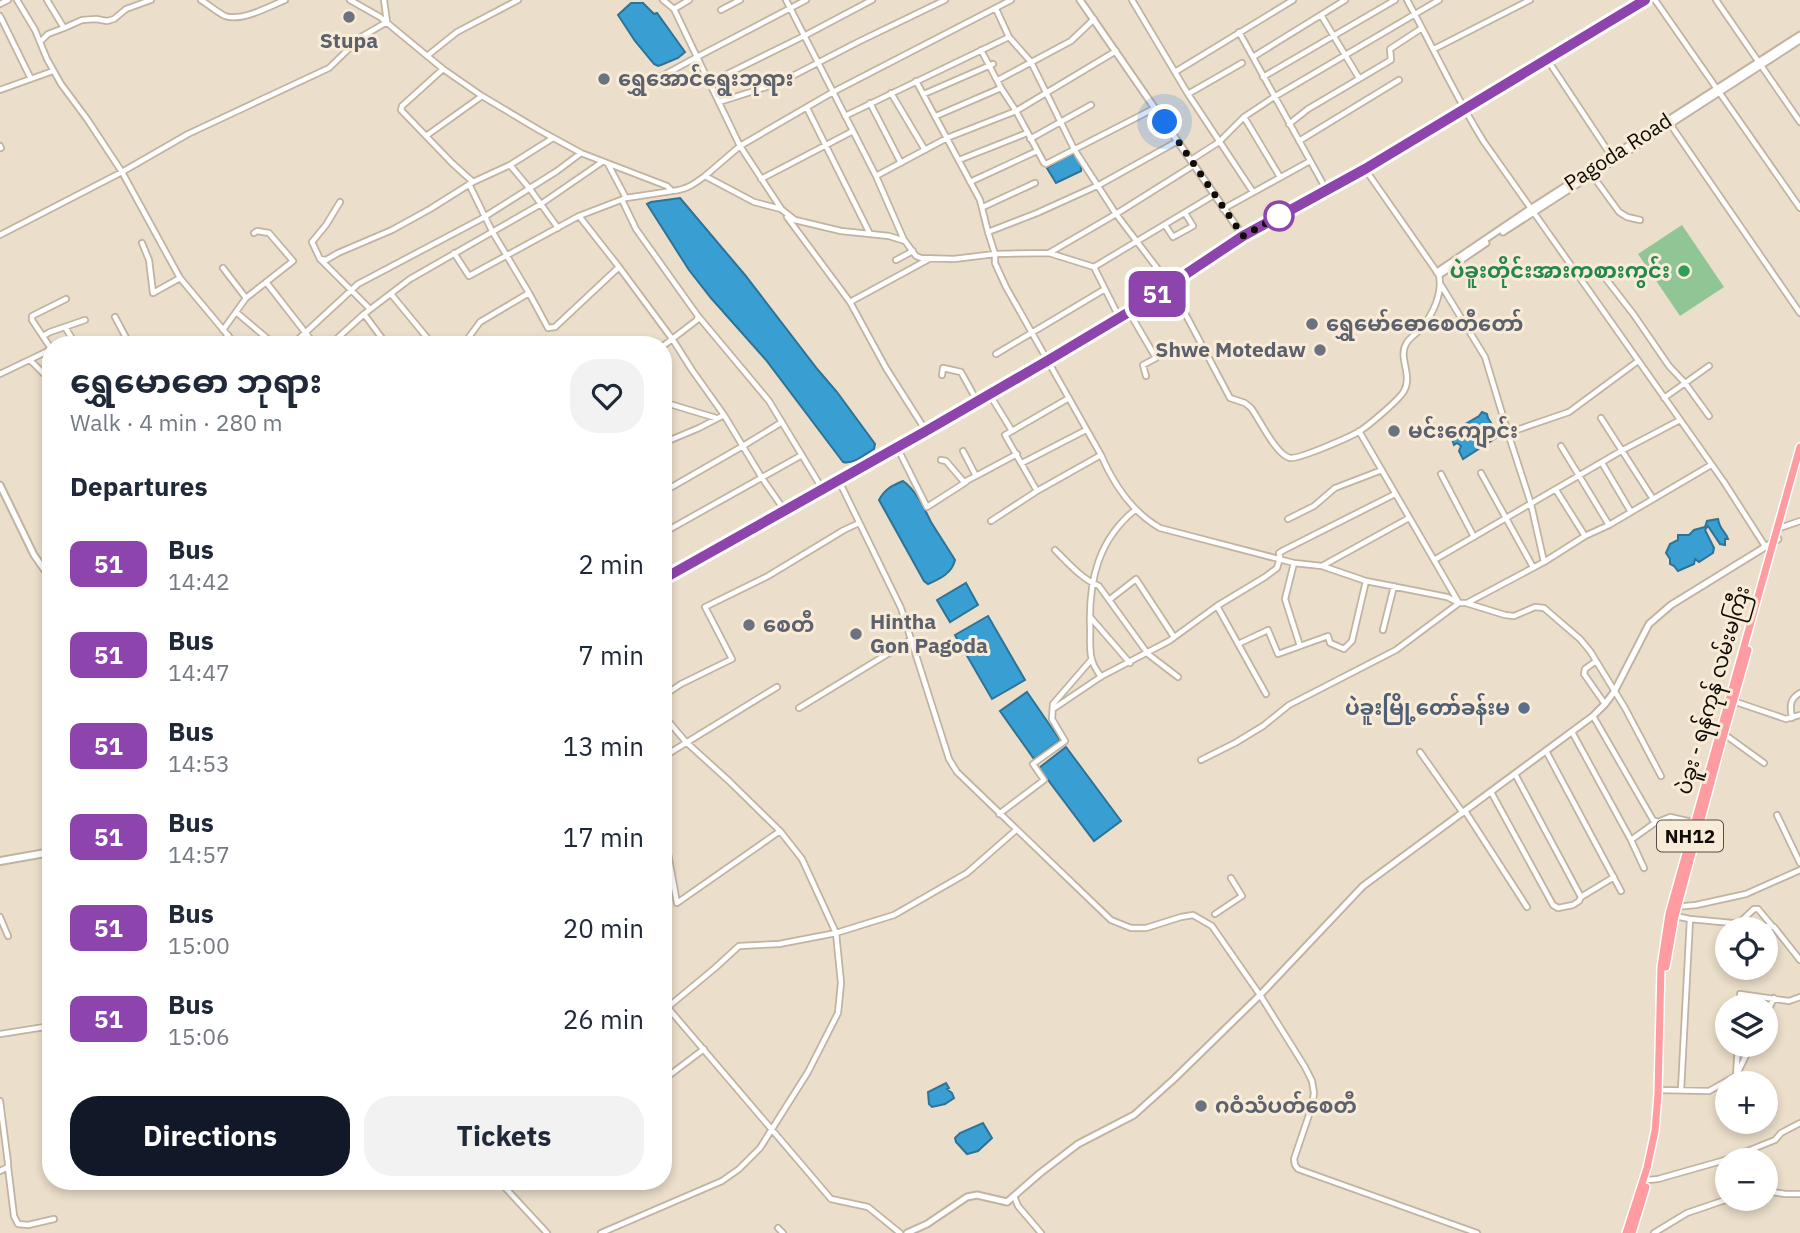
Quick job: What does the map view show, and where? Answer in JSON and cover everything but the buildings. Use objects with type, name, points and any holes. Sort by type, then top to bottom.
[{"type":"highway","name":"ပဲခူး - ရန်ကုန် လမ်းမကြီး","points":[[1697,824],[1734,701],[1800,447]]},
{"type":"highway","name":"ပဲခူး - ရန်ကုန် လမ်းမကြီး","points":[[1779,529],[1800,464]]},
{"type":"highway","name":"ပဲခူး - ရန်ကုန် လမ်းမကြီး","points":[[1632,1233],[1659,1132],[1661,967],[1664,940],[1675,910],[1728,700],[1776,540]]},
{"type":"highway","name":"ပဲခူး - ရန်ကုန် လမ်းမကြီး","points":[[1626,1233],[1647,1168],[1661,1090]]},
{"type":"main road","points":[[672,572],[990,395],[1129,312],[1243,236],[1365,169],[1645,0]]},
{"type":"main road","points":[[0,861],[42,853]]},
{"type":"street","points":[[0,4],[8,0]]},
{"type":"street","points":[[17,0],[35,30],[53,71],[122,172],[180,278],[228,335]]},
{"type":"street","points":[[47,0],[64,28]]},
{"type":"street","points":[[40,42],[48,34],[82,20],[114,19],[126,9],[150,0]]},
{"type":"street","points":[[201,0],[226,16],[233,17],[243,17],[285,0]]},
{"type":"street","points":[[350,0],[387,22],[443,69],[482,96],[581,153],[667,186],[672,191]]},
{"type":"street","points":[[384,0],[387,22]]},
{"type":"street","points":[[427,56],[457,32],[518,0]]},
{"type":"street","points":[[663,0],[674,9],[740,146],[781,209],[850,302],[886,368],[926,431]]},
{"type":"street","points":[[674,9],[689,0]]},
{"type":"street","points":[[721,10],[740,0]]},
{"type":"street","points":[[786,0],[876,176],[905,241],[918,257],[954,259],[995,254],[1049,253],[1094,267],[1119,317]]},
{"type":"street","points":[[640,81],[662,76],[806,0]]},
{"type":"street","points":[[709,83],[872,0]]},
{"type":"street","points":[[719,102],[779,83],[946,0]]},
{"type":"street","points":[[993,0],[1009,37],[1031,62],[1074,149],[1116,214],[1170,285],[1230,398],[1251,408],[1279,452],[1289,458],[1301,457],[1359,431],[1404,392],[1407,372],[1403,353],[1437,302],[1441,285]]},
{"type":"street","points":[[454,253],[469,276],[579,216],[624,199],[692,186],[740,146],[869,72],[1011,0]]},
{"type":"street","points":[[1080,0],[1243,236]]},
{"type":"street","points":[[1132,0],[1188,94],[1253,192]]},
{"type":"street","points":[[1175,72],[1293,0]]},
{"type":"street","points":[[1252,57],[1345,0]]},
{"type":"street","points":[[1263,77],[1395,0]]},
{"type":"street","points":[[1407,0],[1483,142],[1765,546]]},
{"type":"street","points":[[1049,253],[1116,214],[1192,163],[1219,142],[1244,117],[1274,97],[1439,0]]},
{"type":"street","points":[[1434,48],[1530,0]]},
{"type":"street","points":[[1655,0],[1800,208]]},
{"type":"street","points":[[1716,0],[1800,122]]},
{"type":"street","points":[[1321,15],[1359,78]]},
{"type":"street","points":[[0,16],[30,79]]},
{"type":"street","points":[[998,80],[1072,41],[1094,19]]},
{"type":"street","points":[[0,235],[122,172],[188,134],[329,68],[361,37],[387,22]]},
{"type":"street","points":[[1289,124],[1308,109],[1391,60],[1390,50],[1422,28]]},
{"type":"street","points":[[1239,32],[1327,191]]},
{"type":"street","points":[[845,116],[1009,37]]},
{"type":"street","name":"Pagoda Road","points":[[1591,173],[1800,37]]},
{"type":"street","points":[[981,50],[992,64],[1001,88],[1046,164],[1155,107]]},
{"type":"street","points":[[876,176],[947,138],[1016,111],[1116,51]]},
{"type":"street","points":[[1547,60],[1612,157]]},
{"type":"street","points":[[1188,94],[1242,63]]},
{"type":"street","points":[[924,94],[992,64]]},
{"type":"street","points":[[443,69],[401,110],[471,183],[492,231],[548,328],[555,327],[620,267]]},
{"type":"street","points":[[0,90],[53,71]]},
{"type":"street","points":[[1299,141],[1399,80]]},
{"type":"street","points":[[916,81],[983,207],[995,263],[1031,334],[1087,429],[1112,478],[1135,510],[1160,528],[1294,563],[1322,566],[1366,581],[1447,597],[1459,603],[1505,615],[1514,616],[1535,607],[1544,608],[1580,639],[1597,661],[1661,776]]},
{"type":"street","points":[[936,116],[1001,88]]},
{"type":"street","points":[[891,93],[925,150]]},
{"type":"street","points":[[426,136],[482,96]]},
{"type":"street","points":[[870,103],[901,163]]},
{"type":"street","points":[[959,160],[1029,136],[1091,105]]},
{"type":"street","points":[[807,108],[870,234]]},
{"type":"street","points":[[1244,117],[1280,177]]},
{"type":"street","points":[[1668,122],[1800,313]]},
{"type":"street","points":[[761,179],[853,131]]},
{"type":"street","name":"Pagoda Road","points":[[1438,273],[1646,136]]},
{"type":"street","points":[[320,259],[327,260],[392,230],[554,138]]},
{"type":"street","points":[[988,232],[1099,185],[1178,141]]},
{"type":"street","points":[[970,182],[1037,151]]},
{"type":"street","points":[[300,336],[358,284],[486,217],[557,172],[581,153]]},
{"type":"street","points":[[1223,209],[1310,161]]},
{"type":"street","points":[[605,162],[636,229],[698,316],[769,401],[823,490]]},
{"type":"street","points":[[340,336],[410,279],[541,204],[605,162]]},
{"type":"street","points":[[510,165],[558,228]]},
{"type":"street","points":[[1365,169],[1438,273],[1441,285],[1485,357],[1531,505],[1544,562]]},
{"type":"street","points":[[1591,173],[1619,212],[1640,220]]},
{"type":"street","points":[[705,176],[754,202],[781,209],[796,220],[841,231],[888,236],[905,241]]},
{"type":"street","points":[[983,207],[1035,183]]},
{"type":"street","points":[[1094,267],[1214,195]]},
{"type":"street","points":[[340,202],[312,242],[320,259],[370,309]]},
{"type":"street","points":[[1165,225],[1173,237],[1193,226],[1185,213]]},
{"type":"street","points":[[579,216],[670,336]]},
{"type":"street","points":[[223,330],[246,298],[293,261],[269,233],[254,233]]},
{"type":"street","points":[[142,243],[149,260],[153,293],[180,278]]},
{"type":"street","points":[[896,260],[913,251]]},
{"type":"street","points":[[850,302],[930,258]]},
{"type":"street","points":[[223,268],[246,298]]},
{"type":"street","points":[[1603,275],[1709,416]]},
{"type":"street","points":[[265,282],[308,336]]},
{"type":"street","points":[[996,354],[1105,289]]},
{"type":"street","points":[[470,336],[481,322],[529,293]]},
{"type":"street","points":[[391,294],[426,336]]},
{"type":"street","points":[[66,299],[32,316],[43,336],[85,320]]},
{"type":"street","points":[[236,312],[264,336]]},
{"type":"street","points":[[1129,312],[1156,358],[1143,365],[1146,376]]},
{"type":"street","points":[[364,314],[380,336]]},
{"type":"street","points":[[698,316],[673,340],[785,511]]},
{"type":"street","points":[[115,317],[125,336]]},
{"type":"street","points":[[65,327],[70,336]]},
{"type":"street","points":[[0,374],[42,355]]},
{"type":"street","points":[[30,360],[42,372]]},
{"type":"street","points":[[1508,433],[1569,412],[1638,361]]},
{"type":"street","points":[[1664,398],[1709,366]]},
{"type":"street","points":[[942,374],[943,368],[961,372],[978,402]]},
{"type":"street","points":[[990,395],[1012,431]]},
{"type":"street","points":[[1037,491],[1005,435],[1069,398]]},
{"type":"street","points":[[672,405],[718,418]]},
{"type":"street","points":[[672,439],[724,415]]},
{"type":"street","points":[[1601,418],[1653,499]]},
{"type":"street","points":[[1434,560],[1679,420]]},
{"type":"street","points":[[672,487],[782,422]]},
{"type":"street","points":[[1022,463],[1087,429]]},
{"type":"street","points":[[1359,431],[1459,603]]},
{"type":"street","points":[[1561,446],[1609,525]]},
{"type":"street","points":[[897,447],[927,507],[975,476],[1017,454]]},
{"type":"street","points":[[963,451],[975,476]]},
{"type":"street","points":[[672,528],[802,455]]},
{"type":"street","points":[[991,521],[1037,491],[1101,456]]},
{"type":"street","points":[[941,460],[946,461],[966,482]]},
{"type":"street","points":[[1602,463],[1631,512]]},
{"type":"street","points":[[1466,603],[1544,562],[1711,465]]},
{"type":"street","points":[[1288,519],[1314,506],[1335,488],[1382,470]]},
{"type":"street","points":[[1481,473],[1533,567]]},
{"type":"street","points":[[1441,474],[1474,537]]},
{"type":"street","points":[[839,481],[901,607],[950,759],[957,772],[1111,920],[1131,928],[1146,928],[1181,916],[1193,915],[1211,925],[1260,995],[1312,1081],[1312,1106],[1294,1159],[1298,1169],[1477,1233]]},
{"type":"street","points":[[0,485],[42,566]]},
{"type":"street","points":[[1556,489],[1585,536]]},
{"type":"street","points":[[1053,709],[1101,677],[1174,638],[1217,606],[1265,577],[1277,568],[1279,553],[1395,494]]},
{"type":"street","points":[[1101,677],[1091,660],[1092,583],[1103,549],[1126,517],[1135,510]]},
{"type":"street","points":[[1322,566],[1409,518]]},
{"type":"street","points":[[1779,529],[1800,521]]},
{"type":"street","points":[[672,690],[732,659],[705,607],[768,576],[859,523]]},
{"type":"street","points":[[907,1233],[915,1231],[967,1197],[977,1195],[1007,1202],[1078,1144],[1134,1115],[1260,995],[1363,886],[1593,716],[1614,692],[1649,624],[1671,605],[1776,540]]},
{"type":"street","points":[[1055,550],[1092,583],[1099,586],[1147,653],[1178,677]]},
{"type":"street","points":[[1294,563],[1285,598],[1300,646]]},
{"type":"street","points":[[1109,600],[1136,579],[1174,638]]},
{"type":"street","points":[[1238,644],[1268,630],[1278,654],[1328,636],[1330,643],[1344,649],[1352,641],[1366,581]]},
{"type":"street","points":[[1383,630],[1394,586]]},
{"type":"street","points":[[1201,760],[1263,726],[1289,705],[1396,650],[1459,603]]},
{"type":"street","points":[[1217,606],[1266,694]]},
{"type":"street","points":[[1090,617],[1130,663]]},
{"type":"street","points":[[799,708],[912,639]]},
{"type":"street","points":[[999,814],[1044,780],[1033,764],[1065,741],[1052,719],[1052,704],[1091,660]]},
{"type":"street","points":[[1597,661],[1585,670],[1584,674],[1605,704]]},
{"type":"street","points":[[672,752],[777,687]]},
{"type":"street","points":[[1792,718],[1791,702],[1795,695],[1800,693]]},
{"type":"street","points":[[1734,701],[1786,719],[1800,715]]},
{"type":"street","points":[[1593,716],[1656,822]]},
{"type":"street","points":[[601,1233],[722,1181],[738,1169],[760,1148],[808,1072],[838,1013],[841,983],[836,933],[802,859],[780,831],[686,743],[672,726]]},
{"type":"street","points":[[1572,732],[1644,868]]},
{"type":"street","points":[[1724,734],[1764,763]]},
{"type":"street","points":[[1546,751],[1621,891]]},
{"type":"street","points":[[1420,752],[1464,812],[1527,907]]},
{"type":"street","points":[[1515,774],[1581,897]]},
{"type":"street","points":[[1492,792],[1553,905],[1558,908],[1573,905],[1614,877]]},
{"type":"street","points":[[1777,815],[1800,863]]},
{"type":"street","points":[[1631,840],[1656,822],[1670,817],[1697,824]]},
{"type":"street","points":[[672,1004],[739,946],[779,944],[836,933],[894,915],[967,873],[1016,830]]},
{"type":"street","points":[[672,876],[677,903],[780,831]]},
{"type":"street","points":[[1675,910],[1746,894],[1800,870]]},
{"type":"street","points":[[1211,925],[1215,913],[1242,896],[1231,878]]},
{"type":"street","points":[[1745,917],[1754,909],[1758,909],[1765,917]]},
{"type":"street","points":[[1675,910],[1690,919],[1715,922]]},
{"type":"street","points":[[0,917],[8,936]]},
{"type":"street","points":[[1681,1090],[1690,919]]},
{"type":"street","points":[[1778,932],[1800,960]]},
{"type":"street","points":[[1778,999],[1800,997]]},
{"type":"street","points":[[672,1012],[831,1199],[868,1207],[900,1233]]},
{"type":"street","points":[[0,1034],[42,1027]]},
{"type":"street","points":[[672,1073],[704,1049]]},
{"type":"street","points":[[1661,1090],[1709,1091],[1715,1088]]},
{"type":"street","points":[[0,1101],[14,1216],[18,1224],[28,1225],[54,1219]]},
{"type":"street","points":[[1648,1180],[1725,1160],[1775,1140],[1781,1133],[1800,1124]]},
{"type":"street","points":[[0,1171],[8,1167]]},
{"type":"street","points":[[507,1190],[547,1233]]},
{"type":"street","points":[[1778,1193],[1800,1194]]},
{"type":"street","points":[[1014,1196],[1018,1206],[1041,1233]]},
{"type":"street","points":[[1654,1233],[1687,1213],[1715,1203]]},
{"type":"street","points":[[778,1228],[783,1233]]},
{"type":"green space","points":[[1682,225],[1724,287],[1680,316],[1638,254]]},
{"type":"water","points":[[631,3],[643,3],[654,14],[657,13],[685,52],[661,65],[654,64],[618,15]]},
{"type":"water","points":[[1071,154],[1079,161],[1081,171],[1056,183],[1047,168]]},
{"type":"water","points":[[680,198],[837,392],[875,444],[874,449],[855,461],[843,462],[766,360],[689,270],[647,204]]},
{"type":"water","points":[[1482,412],[1487,414],[1499,436],[1463,459],[1459,451],[1461,446],[1457,443],[1454,445],[1450,433]]},
{"type":"water","points":[[903,481],[916,494],[955,560],[948,572],[928,584],[879,500],[889,488]]},
{"type":"water","points":[[1718,519],[1728,539],[1725,539],[1725,545],[1720,544],[1708,526],[1705,530],[1714,548],[1713,553],[1699,562],[1695,559],[1694,564],[1678,571],[1670,564],[1666,553],[1670,544],[1678,540],[1678,535],[1689,535],[1694,530],[1705,527],[1707,521]]},
{"type":"water","points":[[966,583],[978,605],[950,622],[937,600]]},
{"type":"water","points":[[988,616],[1025,680],[992,699],[955,635]]},
{"type":"water","points":[[1027,692],[1060,740],[1034,759],[1000,711]]},
{"type":"water","points":[[1066,747],[1121,821],[1094,841],[1039,768]]},
{"type":"water","points":[[946,1083],[954,1098],[945,1104],[932,1107],[929,1104],[928,1092]]},
{"type":"water","points":[[983,1123],[992,1138],[978,1151],[967,1154],[955,1138]]},
{"type":"bus line","name":"51","points":[[672,574],[1047,361],[1129,312],[1243,236],[1365,169],[1645,0]]},
{"type":"place","name":"Stupa","points":[[349,17]]},
{"type":"place","name":"ရွှေအောင်ရွေးဘုရား","points":[[604,79]]},
{"type":"place","name":"ပဲခူးတိုင်းအားကစားကွင်း","points":[[1684,271]]},
{"type":"place","name":"ရွှေမော်ဓောစေတီတော်","points":[[1312,324]]},
{"type":"place","name":"Shwe Motedaw","points":[[1320,350]]},
{"type":"place","name":"မင်းကျောင်း","points":[[1394,431]]},
{"type":"place","name":"စေတီ","points":[[749,625]]},
{"type":"place","name":"Hintha Gon Pagoda","points":[[856,634]]},
{"type":"place","name":"ပဲခူးမြို့တော်ခန်းမ","points":[[1524,708]]},
{"type":"place","name":"ဂဝံသံပတ်စေတီ","points":[[1201,1106]]},
{"type":"route","points":[[1165,122],[1243,236],[1279,216]]}]
